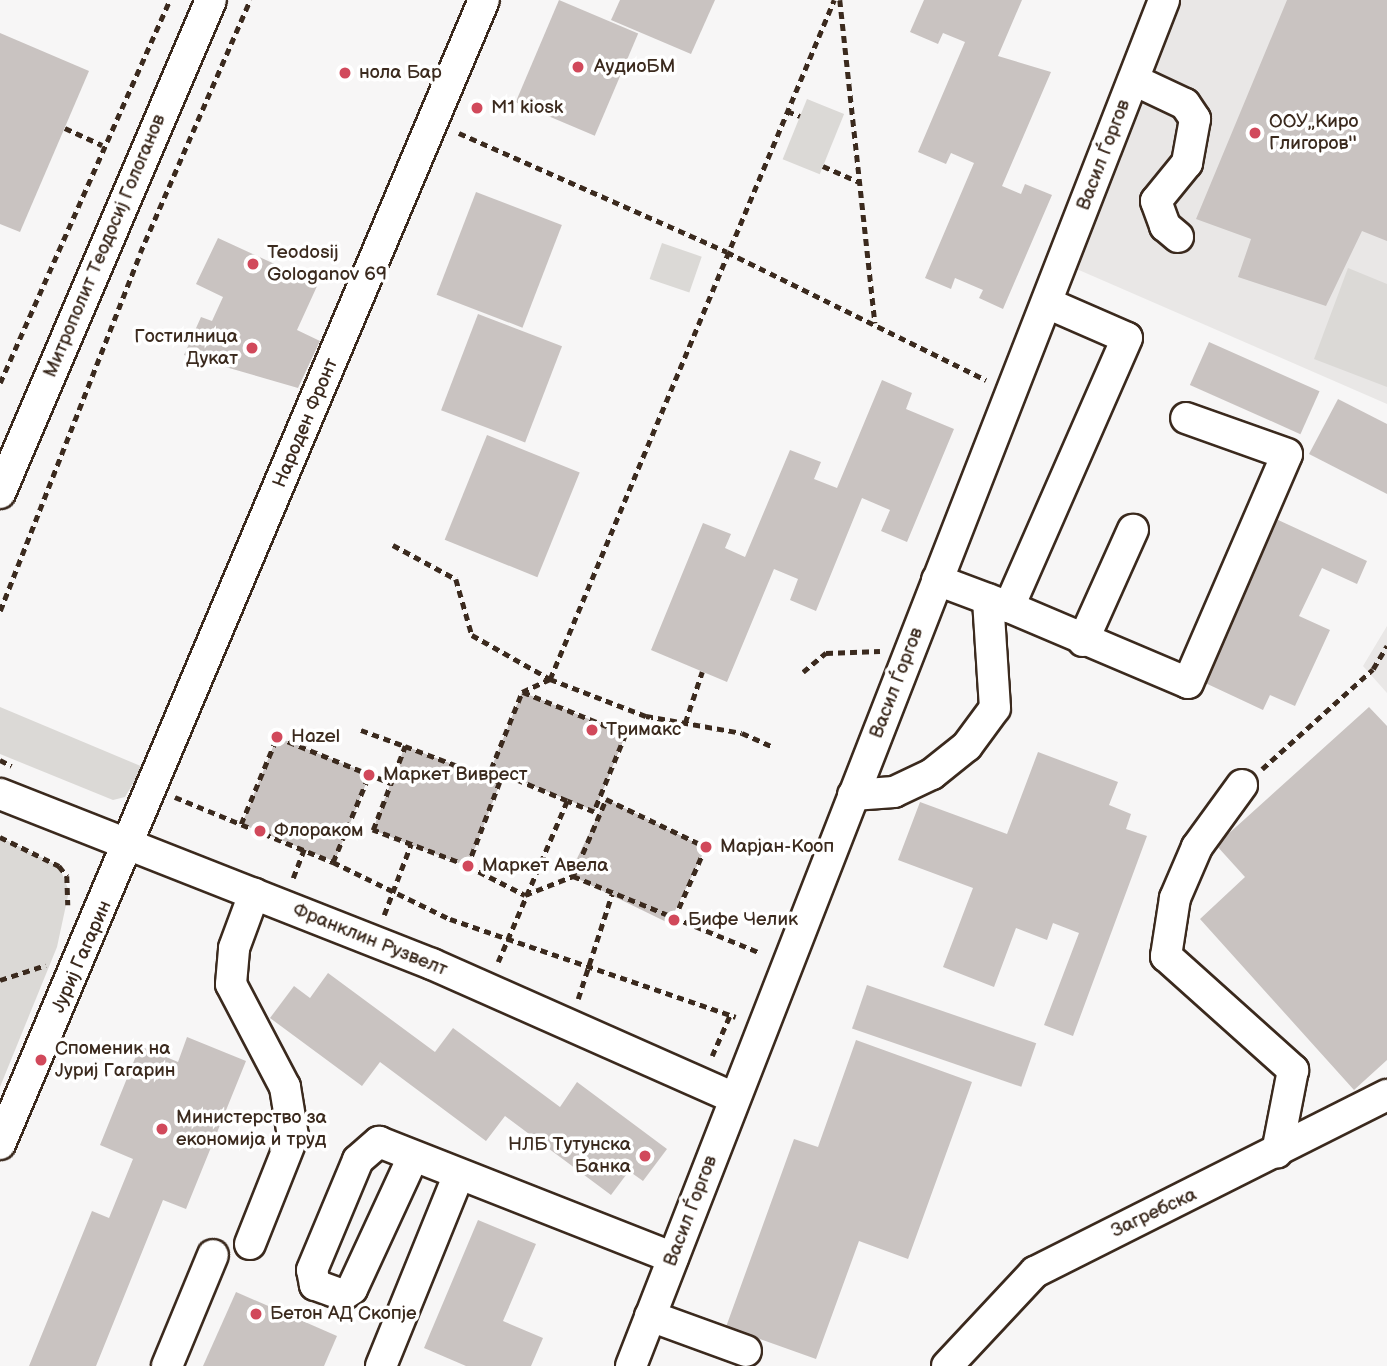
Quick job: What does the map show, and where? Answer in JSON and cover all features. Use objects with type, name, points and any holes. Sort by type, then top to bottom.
[{"type":"street","name":"Митрополит Теодосиј Гологанов","points":[[0,493],[211,0]]},
{"type":"street","name":"Народен Фронт","points":[[130,847],[484,0]]},
{"type":"street","name":"Васил Ѓоргов","points":[[631,1366],[761,1025],[788,963],[1164,0]]},
{"type":"street","points":[[1134,79],[1185,104],[1198,128],[1187,163],[1156,201],[1165,226],[1178,237]]},
{"type":"street","points":[[853,795],[894,792],[932,774],[967,746],[995,708],[998,603],[1127,338],[1047,303]]},
{"type":"street","points":[[937,580],[1188,683],[1287,454],[1186,418]]},
{"type":"street","points":[[0,437],[29,423]]},
{"type":"street","points":[[1083,641],[1133,530]]},
{"type":"street","points":[[1242,786],[1197,847],[1175,898],[1166,956],[1293,1070],[1277,1152]]},
{"type":"street","name":"Франклин Рузвелт","points":[[0,794],[377,943],[735,1098]]},
{"type":"street","name":"Јуриј Гагарин","points":[[0,1144],[130,847]]},
{"type":"street","points":[[250,1244],[293,1136],[285,1087],[231,984],[234,948],[254,894]]},
{"type":"street","name":"Загребска","points":[[947,1366],[1035,1272],[1387,1096]]},
{"type":"street","points":[[413,1157],[352,1289],[343,1295],[315,1285],[313,1270],[358,1160],[379,1142],[458,1176],[673,1258]]},
{"type":"street","points":[[381,1366],[458,1176]]},
{"type":"street","points":[[167,1366],[213,1255]]},
{"type":"street","points":[[650,1316],[746,1351]]},
{"type":"path","points":[[0,383],[102,145],[170,0]]},
{"type":"path","points":[[0,611],[140,253],[250,0]]},
{"type":"path","points":[[491,769],[522,692],[550,680],[834,0]]},
{"type":"path","points":[[840,0],[875,323]]},
{"type":"path","points":[[786,111],[800,116]]},
{"type":"path","points":[[432,122],[727,252],[875,323],[1011,393]]},
{"type":"path","points":[[65,128],[102,145]]},
{"type":"path","points":[[823,166],[859,183]]},
{"type":"path","points":[[393,545],[456,579],[472,635],[550,680],[646,716],[685,723],[771,746]]},
{"type":"path","points":[[803,672],[826,653],[912,646]]},
{"type":"path","points":[[1242,786],[1373,669],[1387,646]]},
{"type":"path","points":[[685,723],[702,672]]},
{"type":"path","points":[[491,769],[594,811],[626,734],[522,692]]},
{"type":"path","points":[[361,730],[500,782]]},
{"type":"path","points":[[241,824],[277,737],[391,783]]},
{"type":"path","points":[[405,746],[373,830],[468,866],[525,895],[573,876],[606,799],[706,847],[674,920]]},
{"type":"path","points":[[0,760],[17,768]]},
{"type":"path","points":[[491,769],[500,782]]},
{"type":"path","points":[[333,862],[369,775]]},
{"type":"path","points":[[468,866],[500,782]]},
{"type":"path","points":[[153,788],[333,862],[506,939],[761,1025]]},
{"type":"path","points":[[488,989],[506,939],[567,800]]},
{"type":"path","points":[[0,837],[59,866],[68,883],[67,914]]},
{"type":"path","points":[[377,943],[392,888],[411,844]]},
{"type":"path","points":[[573,876],[674,920],[788,963]]},
{"type":"path","points":[[568,1024],[589,969],[612,894]]},
{"type":"path","points":[[46,976],[54,956]]},
{"type":"path","points":[[701,1083],[730,1015]]},
{"type":"shaded area","name":"ООУ,,Киро Глигоров''","points":[[1175,0],[1387,0],[1387,404],[1072,267]]},
{"type":"shaded area","points":[[807,99],[844,114],[820,174],[783,159]]},
{"type":"shaded area","points":[[662,243],[702,257],[689,293],[650,279]]},
{"type":"shaded area","points":[[1348,268],[1387,284],[1387,387],[1314,359]]},
{"type":"shaded area","points":[[1387,626],[1387,693],[1363,666]]},
{"type":"shaded area","points":[[0,707],[143,767],[125,797],[113,800],[0,754]]},
{"type":"shaded area","points":[[0,837],[59,866],[69,891],[57,947],[0,1087]]},
{"type":"building","points":[[559,0],[638,34],[595,136],[516,102]]},
{"type":"building","points":[[620,0],[715,0],[691,54],[611,20]]},
{"type":"building","points":[[924,0],[1022,0],[998,56],[1051,72],[1002,186],[1021,194],[1025,184],[1052,195],[1003,309],[979,298],[983,290],[955,278],[951,289],[925,278],[974,163],[951,153],[946,164],[918,152],[965,42],[943,33],[938,44],[910,32]]},
{"type":"building","points":[[1287,0],[1387,0],[1387,241],[1362,231],[1326,306],[1238,277],[1251,239],[1196,219]]},
{"type":"building","points":[[0,33],[89,71],[20,232],[0,224]]},
{"type":"building","points":[[476,192],[562,225],[522,328],[437,295]]},
{"type":"building","points":[[218,238],[318,284],[297,330],[320,341],[298,388],[184,355],[201,317],[212,321],[223,297],[196,284]]},
{"type":"building","points":[[478,314],[562,346],[525,442],[441,410]]},
{"type":"building","points":[[1209,342],[1320,391],[1300,434],[1190,385]]},
{"type":"building","points":[[882,380],[912,393],[906,409],[954,429],[907,542],[881,531],[890,510],[862,498],[816,611],[790,600],[798,579],[774,569],[727,682],[651,650],[703,523],[731,534],[725,548],[745,557],[790,450],[821,462],[814,479],[837,488]]},
{"type":"building","points":[[1338,399],[1387,424],[1387,494],[1309,454]]},
{"type":"building","points":[[487,435],[580,472],[537,577],[445,540]]},
{"type":"building","points":[[1276,519],[1367,561],[1357,584],[1322,568],[1299,616],[1330,630],[1295,706],[1270,695],[1263,710],[1201,681]]},
{"type":"building","points":[[522,692],[626,734],[595,811],[491,769]]},
{"type":"building","points":[[1369,707],[1387,726],[1387,1060],[1354,1090],[1200,919],[1245,877],[1216,845]]},
{"type":"building","points":[[277,737],[370,774],[335,862],[242,824]]},
{"type":"building","points":[[405,746],[500,783],[468,867],[373,830]]},
{"type":"building","points":[[1038,752],[1118,782],[1109,805],[1131,814],[1126,829],[1147,836],[1073,1036],[1044,1025],[1079,933],[1053,923],[1047,940],[1016,928],[994,987],[943,967],[973,888],[898,860],[920,802],[1007,834]]},
{"type":"building","points":[[606,799],[706,848],[669,923],[569,874]]},
{"type":"building","points":[[328,973],[435,1052],[453,1028],[560,1107],[577,1082],[667,1149],[643,1181],[629,1171],[611,1195],[505,1116],[486,1141],[380,1062],[362,1086],[270,1018],[294,986],[310,998]]},
{"type":"building","points":[[867,985],[1036,1043],[1021,1087],[852,1028]]},
{"type":"building","name":"Министерство за економија и труд","points":[[187,1037],[246,1061],[186,1209],[163,1200],[96,1366],[29,1366],[92,1211],[109,1218],[133,1159],[100,1145],[140,1046],[178,1062]]},
{"type":"building","points":[[856,1040],[972,1082],[908,1259],[859,1241],[816,1359],[726,1327],[794,1139],[818,1147]]},
{"type":"building","points":[[478,1220],[536,1244],[503,1321],[543,1338],[531,1366],[466,1366],[424,1348]]},
{"type":"building","name":"Бетон АД Скопје","points":[[236,1292],[337,1336],[324,1366],[203,1366]]},
{"type":"place","name":"АудиоБМ","points":[[578,67]]},
{"type":"place","name":"нола Бар","points":[[345,73]]},
{"type":"place","name":"M1 kiosk","points":[[477,108]]},
{"type":"place","name":"ООУ,,Киро Глигоров''","points":[[1255,133]]},
{"type":"place","name":"Teodosij Gologanov 69","points":[[253,264]]},
{"type":"place","name":"Гостилница Дукат","points":[[252,348]]},
{"type":"place","name":"Тримакс","points":[[592,730]]},
{"type":"place","name":"Hazel","points":[[277,737]]},
{"type":"place","name":"Маркет Виврест","points":[[369,775]]},
{"type":"place","name":"Флораком","points":[[260,831]]},
{"type":"place","name":"Марјан-Кооп","points":[[706,847]]},
{"type":"place","name":"Маркет Авела","points":[[468,866]]},
{"type":"place","name":"Бифе Челик","points":[[674,920]]},
{"type":"place","name":"Споменик на Јуриј Гагарин","points":[[41,1060]]},
{"type":"place","name":"Министерство за економија и труд","points":[[162,1129]]},
{"type":"place","name":"НЛБ Тутунска Банка","points":[[645,1156]]},
{"type":"place","name":"Бетон АД Скопје","points":[[256,1314]]}]
